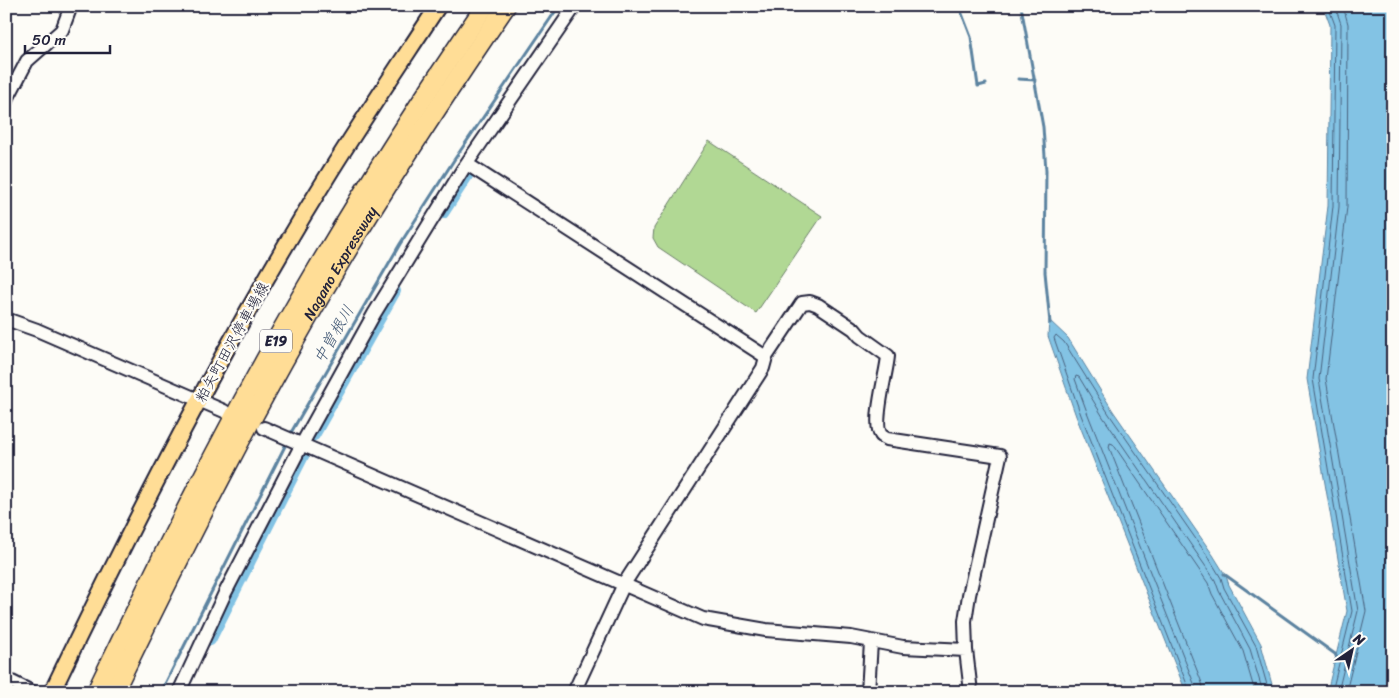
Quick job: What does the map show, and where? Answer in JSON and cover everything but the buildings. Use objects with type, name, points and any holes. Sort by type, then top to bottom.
[{"type":"highway","name":"Nagano Expressway","points":[[96,692],[191,499],[295,307],[388,152],[484,6]]},
{"type":"highway","name":"Nagano Expressway","points":[[114,692],[206,507],[314,308],[402,162],[506,6]]},
{"type":"main road","name":"粕矢町田沢停車場線","points":[[52,692],[100,592],[199,400],[251,306],[330,172],[438,6]]},
{"type":"street","points":[[6,101],[27,61],[62,30],[71,6]]},
{"type":"street","points":[[178,692],[300,443],[374,314],[467,164],[576,6]]},
{"type":"street","points":[[467,164],[766,357]]},
{"type":"street","points":[[574,692],[624,584],[763,368],[766,357],[802,304],[810,302],[818,305],[854,329],[860,336],[888,356],[878,414],[878,427],[881,435],[887,439],[1000,456],[968,595],[965,620],[971,692]]},
{"type":"street","points":[[6,319],[37,330],[224,411]]},
{"type":"street","points":[[264,428],[703,619],[766,630],[851,637],[903,647],[966,650]]},
{"type":"street","points":[[868,692],[871,642]]},
{"type":"street","points":[[6,679],[32,692]]},
{"type":"green space","points":[[709,141],[822,216],[756,313],[658,247],[653,238],[654,228]]},
{"type":"water","points":[[1323,6],[1393,6],[1393,692],[1327,692],[1347,611],[1307,379],[1328,206],[1330,25]]},
{"type":"water","points":[[1049,320],[1068,338],[1113,411],[1226,576],[1261,644],[1274,692],[1186,692],[1076,416],[1048,336]]},
{"type":"waterway","name":"中曽根川","points":[[289,436],[400,244],[454,160],[559,6]]},
{"type":"waterway","points":[[959,6],[971,37],[978,86],[986,84]]},
{"type":"waterway","points":[[1021,6],[1043,127],[1046,171],[1045,272],[1050,323]]},
{"type":"waterway","points":[[1018,79],[1035,80]]},
{"type":"waterway","points":[[443,213],[467,176]]},
{"type":"waterway","points":[[314,435],[395,291]]},
{"type":"waterway","name":"中曽根川","points":[[161,692],[287,442]]},
{"type":"waterway","points":[[210,640],[304,454]]},
{"type":"waterway","points":[[1224,574],[1335,654],[1337,658]]}]
